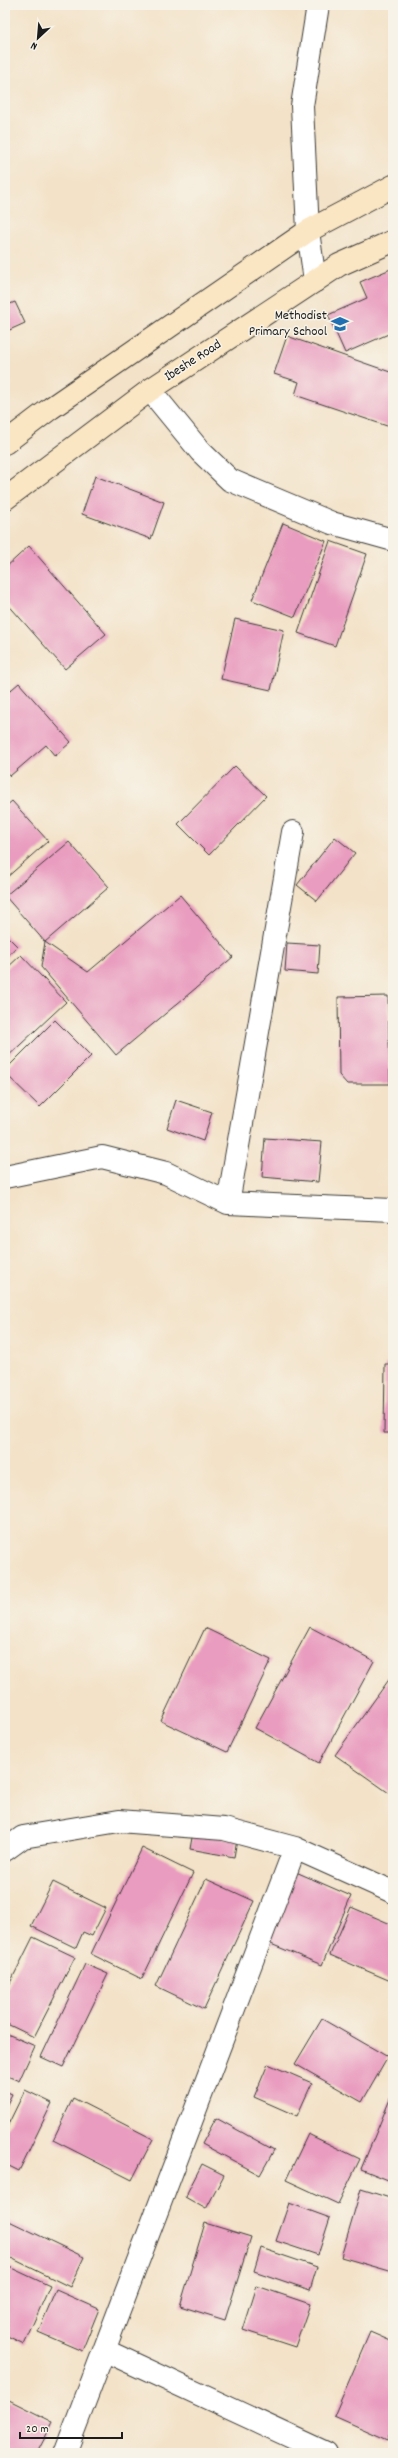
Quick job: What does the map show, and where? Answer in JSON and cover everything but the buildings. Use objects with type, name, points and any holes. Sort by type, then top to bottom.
[{"type":"main road","points":[[5,442],[51,408],[308,231],[393,186]]},
{"type":"main road","name":"Ibeshe Road","points":[[5,499],[150,390],[339,265],[393,241]]},
{"type":"street","points":[[315,281],[308,231],[302,106],[318,5]]},
{"type":"street","points":[[150,390],[200,451],[230,480],[332,523],[393,540]]},
{"type":"street","points":[[228,1203],[293,832]]},
{"type":"street","points":[[5,1176],[102,1157],[166,1173],[228,1203],[393,1210]]},
{"type":"street","points":[[5,1850],[23,1837],[120,1821],[224,1829],[296,1848],[391,1888]]},
{"type":"street","points":[[65,2453],[106,2351],[177,2157],[296,1848]]},
{"type":"street","points":[[106,2351],[326,2453]]},
{"type":"place","name":"Methodist Primary School","points":[[340,324]]}]
